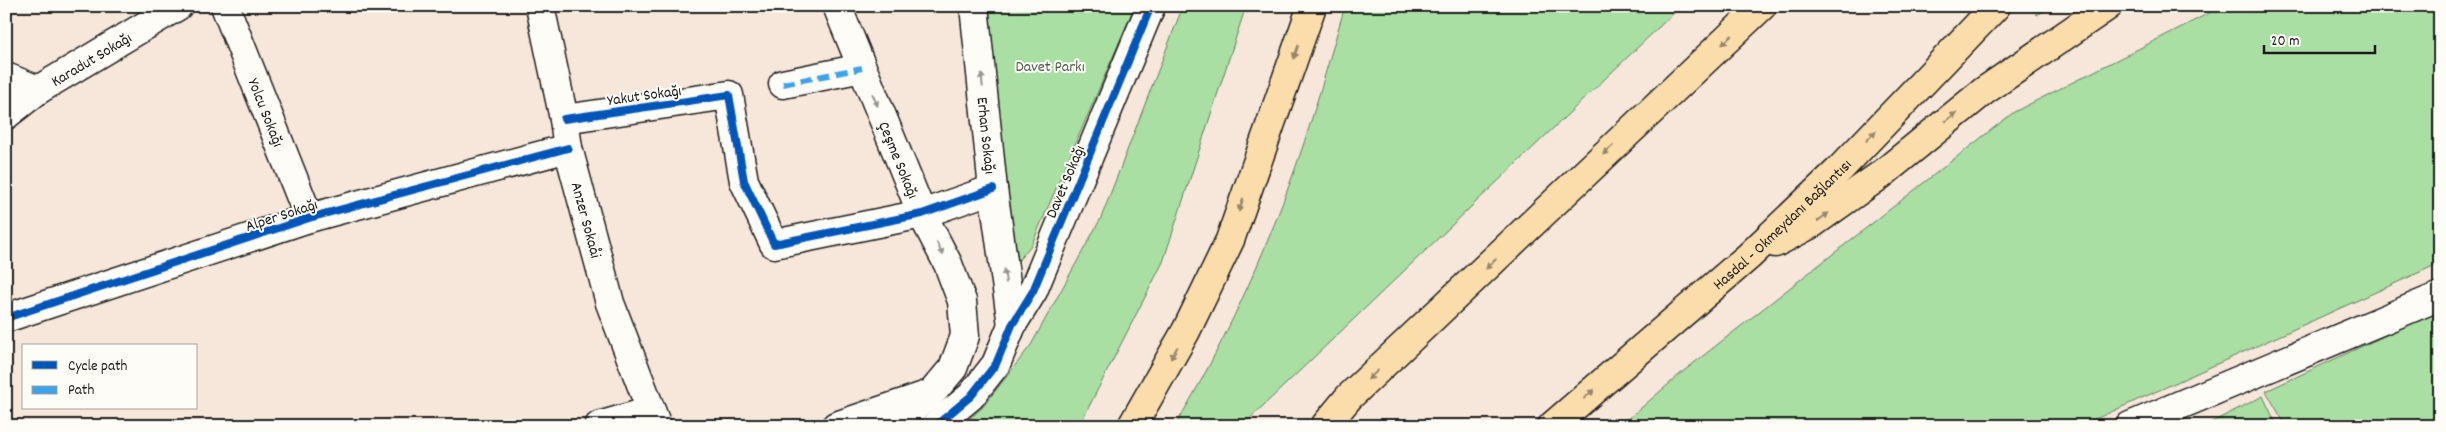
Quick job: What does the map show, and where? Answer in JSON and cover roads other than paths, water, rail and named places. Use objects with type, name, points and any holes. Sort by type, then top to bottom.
[{"type":"highway","points":[[1132,426],[1186,331],[1230,240],[1312,6]]},
{"type":"highway","points":[[1313,426],[1349,397],[1762,6]]},
{"type":"highway","name":"Hasdal - Okmeydanı Bağlantısı","points":[[1552,426],[1749,256],[1840,169],[1996,6]]},
{"type":"highway","points":[[1749,256],[1813,223],[1882,174],[1984,91],[2108,6]]},
{"type":"highway","points":[[1325,426],[1349,397]]},
{"type":"street","name":"Karadut Sokağı","points":[[6,114],[38,90],[178,6]]},
{"type":"street","name":"Yolcu Sokağı","points":[[225,6],[309,218]]},
{"type":"street","name":"Anzer Sokaåi","points":[[540,6],[564,119],[568,148],[610,303],[654,419]]},
{"type":"street","name":"Çeşme Sokağı","points":[[837,6],[922,214],[948,264],[962,301],[965,336],[952,368],[931,394],[889,426]]},
{"type":"street","name":"Erhan Sokağı","points":[[974,6],[993,189],[1012,325]]},
{"type":"street","name":"Davet Sokağı","points":[[935,426],[971,396],[996,364],[1012,325],[1033,291],[1151,6]]},
{"type":"street","points":[[783,84],[862,68]]},
{"type":"street","points":[[6,77],[38,90]]},
{"type":"street","name":"Yakut Sokağı","points":[[564,119],[728,95],[744,181],[774,244],[922,214]]},
{"type":"street","name":"Alper Sokağı","points":[[6,318],[309,218],[568,148]]},
{"type":"street","points":[[922,214],[993,189]]},
{"type":"street","points":[[2130,426],[2440,296]]},
{"type":"street","points":[[836,426],[931,394]]},
{"type":"street","points":[[599,426],[654,419]]},
{"type":"park label","name":"Davet Parkı","points":[[1050,65]]}]
